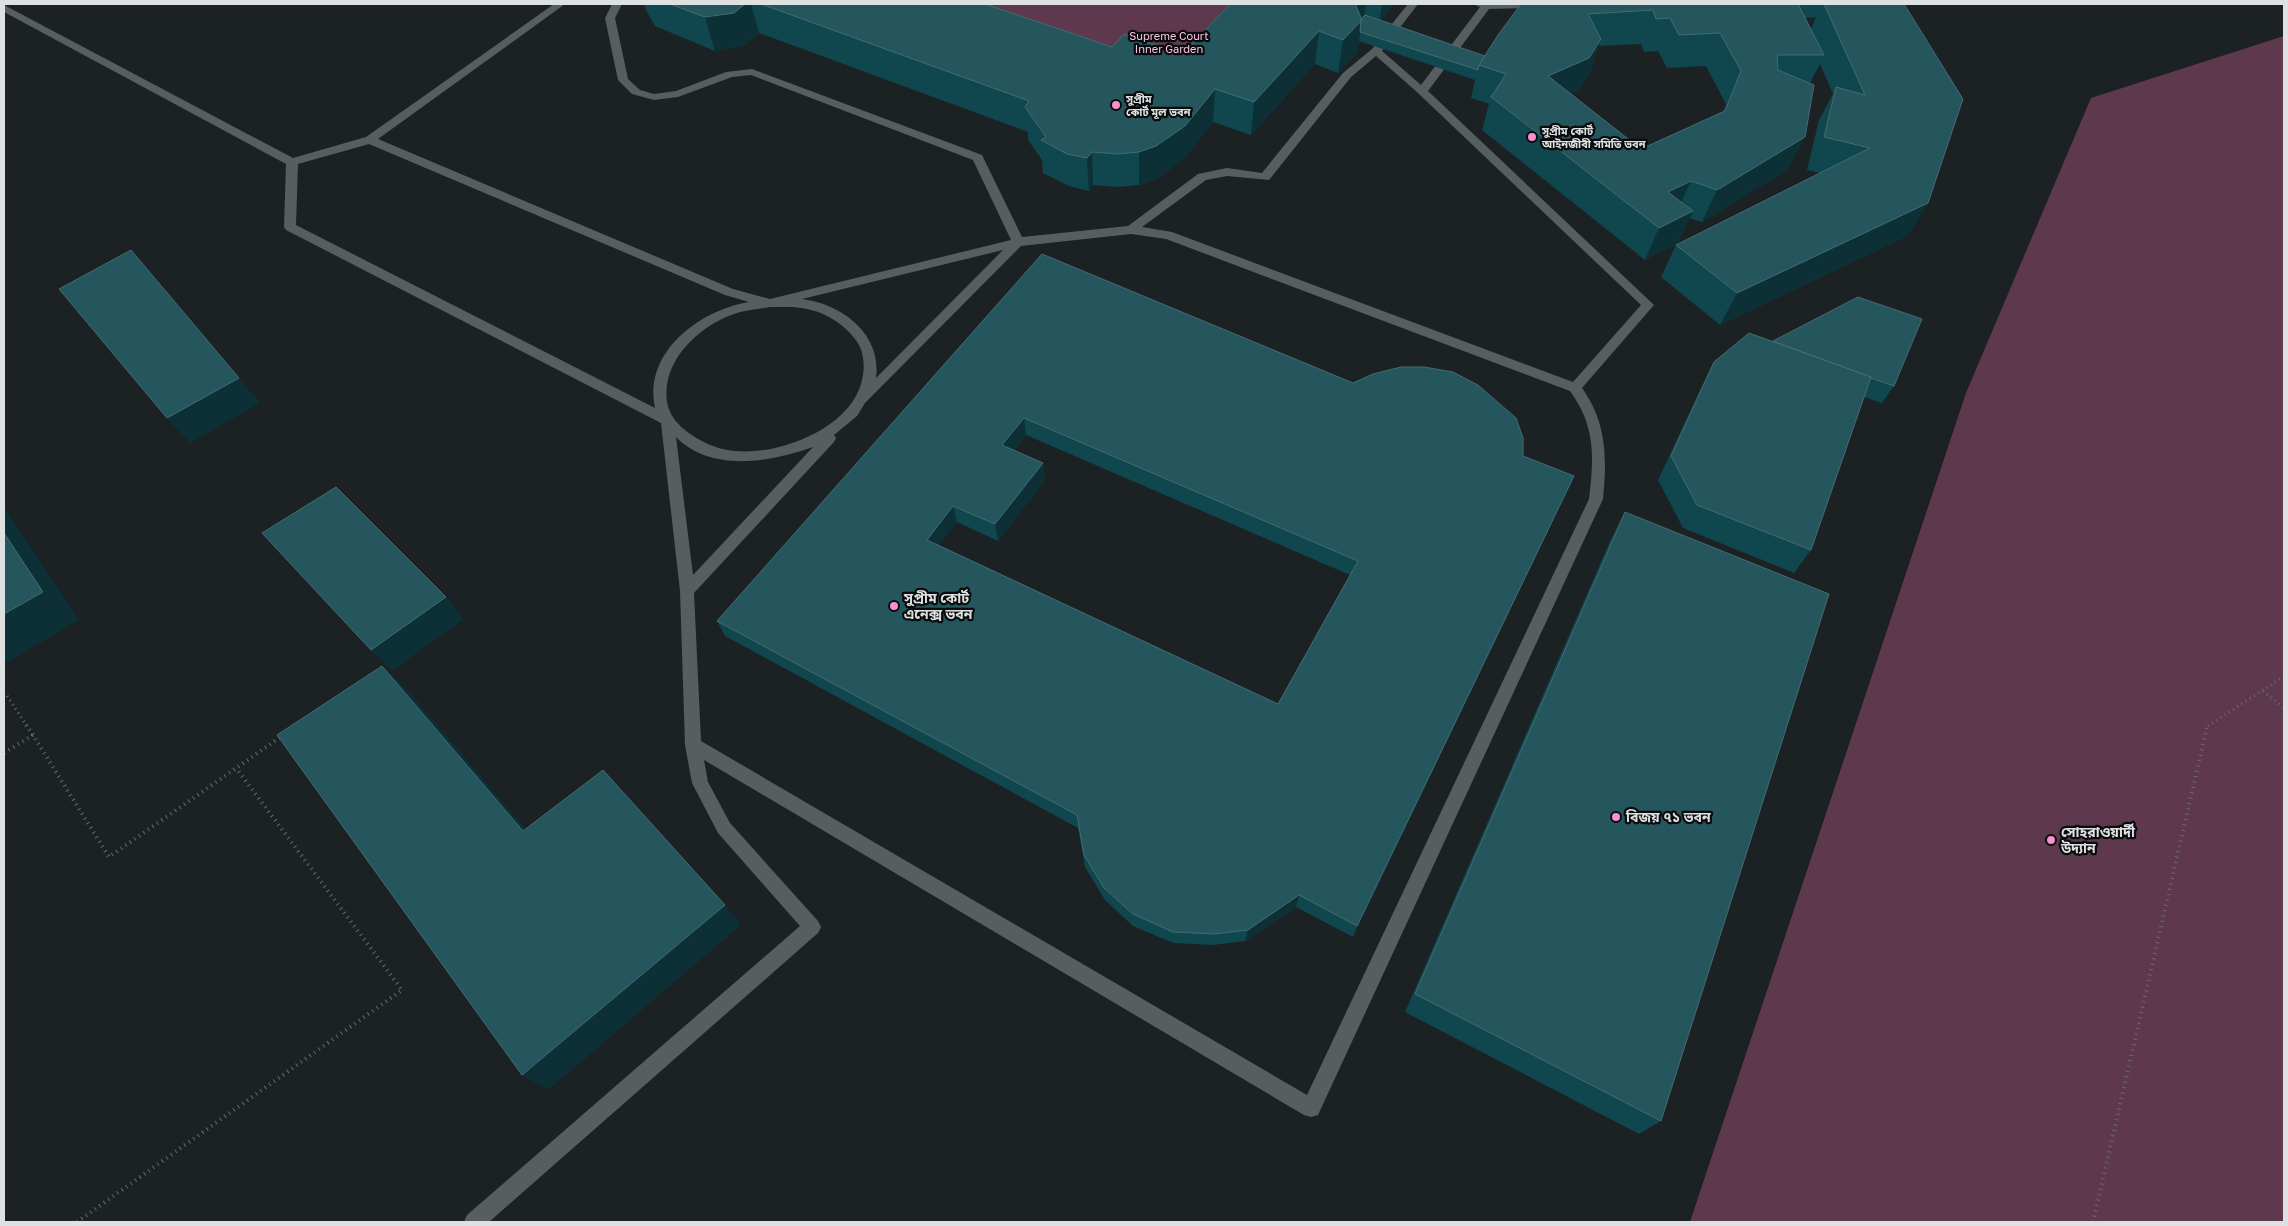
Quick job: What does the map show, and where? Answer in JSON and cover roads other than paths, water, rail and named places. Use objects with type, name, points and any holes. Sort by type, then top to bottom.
[{"type":"lane","points":[[4,8],[292,162],[370,140],[560,4]]},
{"type":"lane","points":[[617,4],[610,18],[623,80],[636,92],[654,97],[678,94],[730,74],[752,72],[978,158],[1018,242]]},
{"type":"lane","points":[[1131,230],[1202,178],[1227,172],[1265,177],[1347,75],[1376,52],[1413,4]]},
{"type":"lane","points":[[1422,91],[1482,5],[1567,4]]},
{"type":"lane","points":[[1376,52],[1422,91],[1648,305],[1574,388]]},
{"type":"lane","points":[[370,140],[729,292],[770,302],[798,303],[824,309],[846,320],[862,336],[871,356],[871,377],[863,399]]},
{"type":"lane","points":[[292,162],[290,227],[667,420],[686,439],[704,448],[713,452],[746,457],[780,454],[806,445],[842,424]]},
{"type":"lane","points":[[474,1222],[812,927],[724,828],[700,783],[693,745],[687,591],[667,420],[659,395],[663,369],[679,344],[705,324],[728,313],[1018,242],[1131,230],[1168,235],[1574,388],[1589,405],[1597,430],[1600,461],[1596,499],[1311,1108],[693,745]]},
{"type":"lane","points":[[687,591],[863,399],[1018,242]]},
{"type":"place","name":"সুপ্রীম কোর্ট মূল ভবন","points":[[1116,105]]},
{"type":"place","name":"সুপ্রীম কোর্ট আইনজীবী সমিতি ভবন","points":[[1532,137]]},
{"type":"place","name":"সুপ্রীম কোর্ট এনেক্স ভবন","points":[[894,606]]},
{"type":"place","name":"বিজয় ৭১ ভবন","points":[[1616,817]]},
{"type":"place","name":"সোহরাওয়ার্দী উদ্যান","points":[[2051,840]]},
{"type":"park label","name":"Supreme Court Inner Garden","points":[[1169,42]]}]
